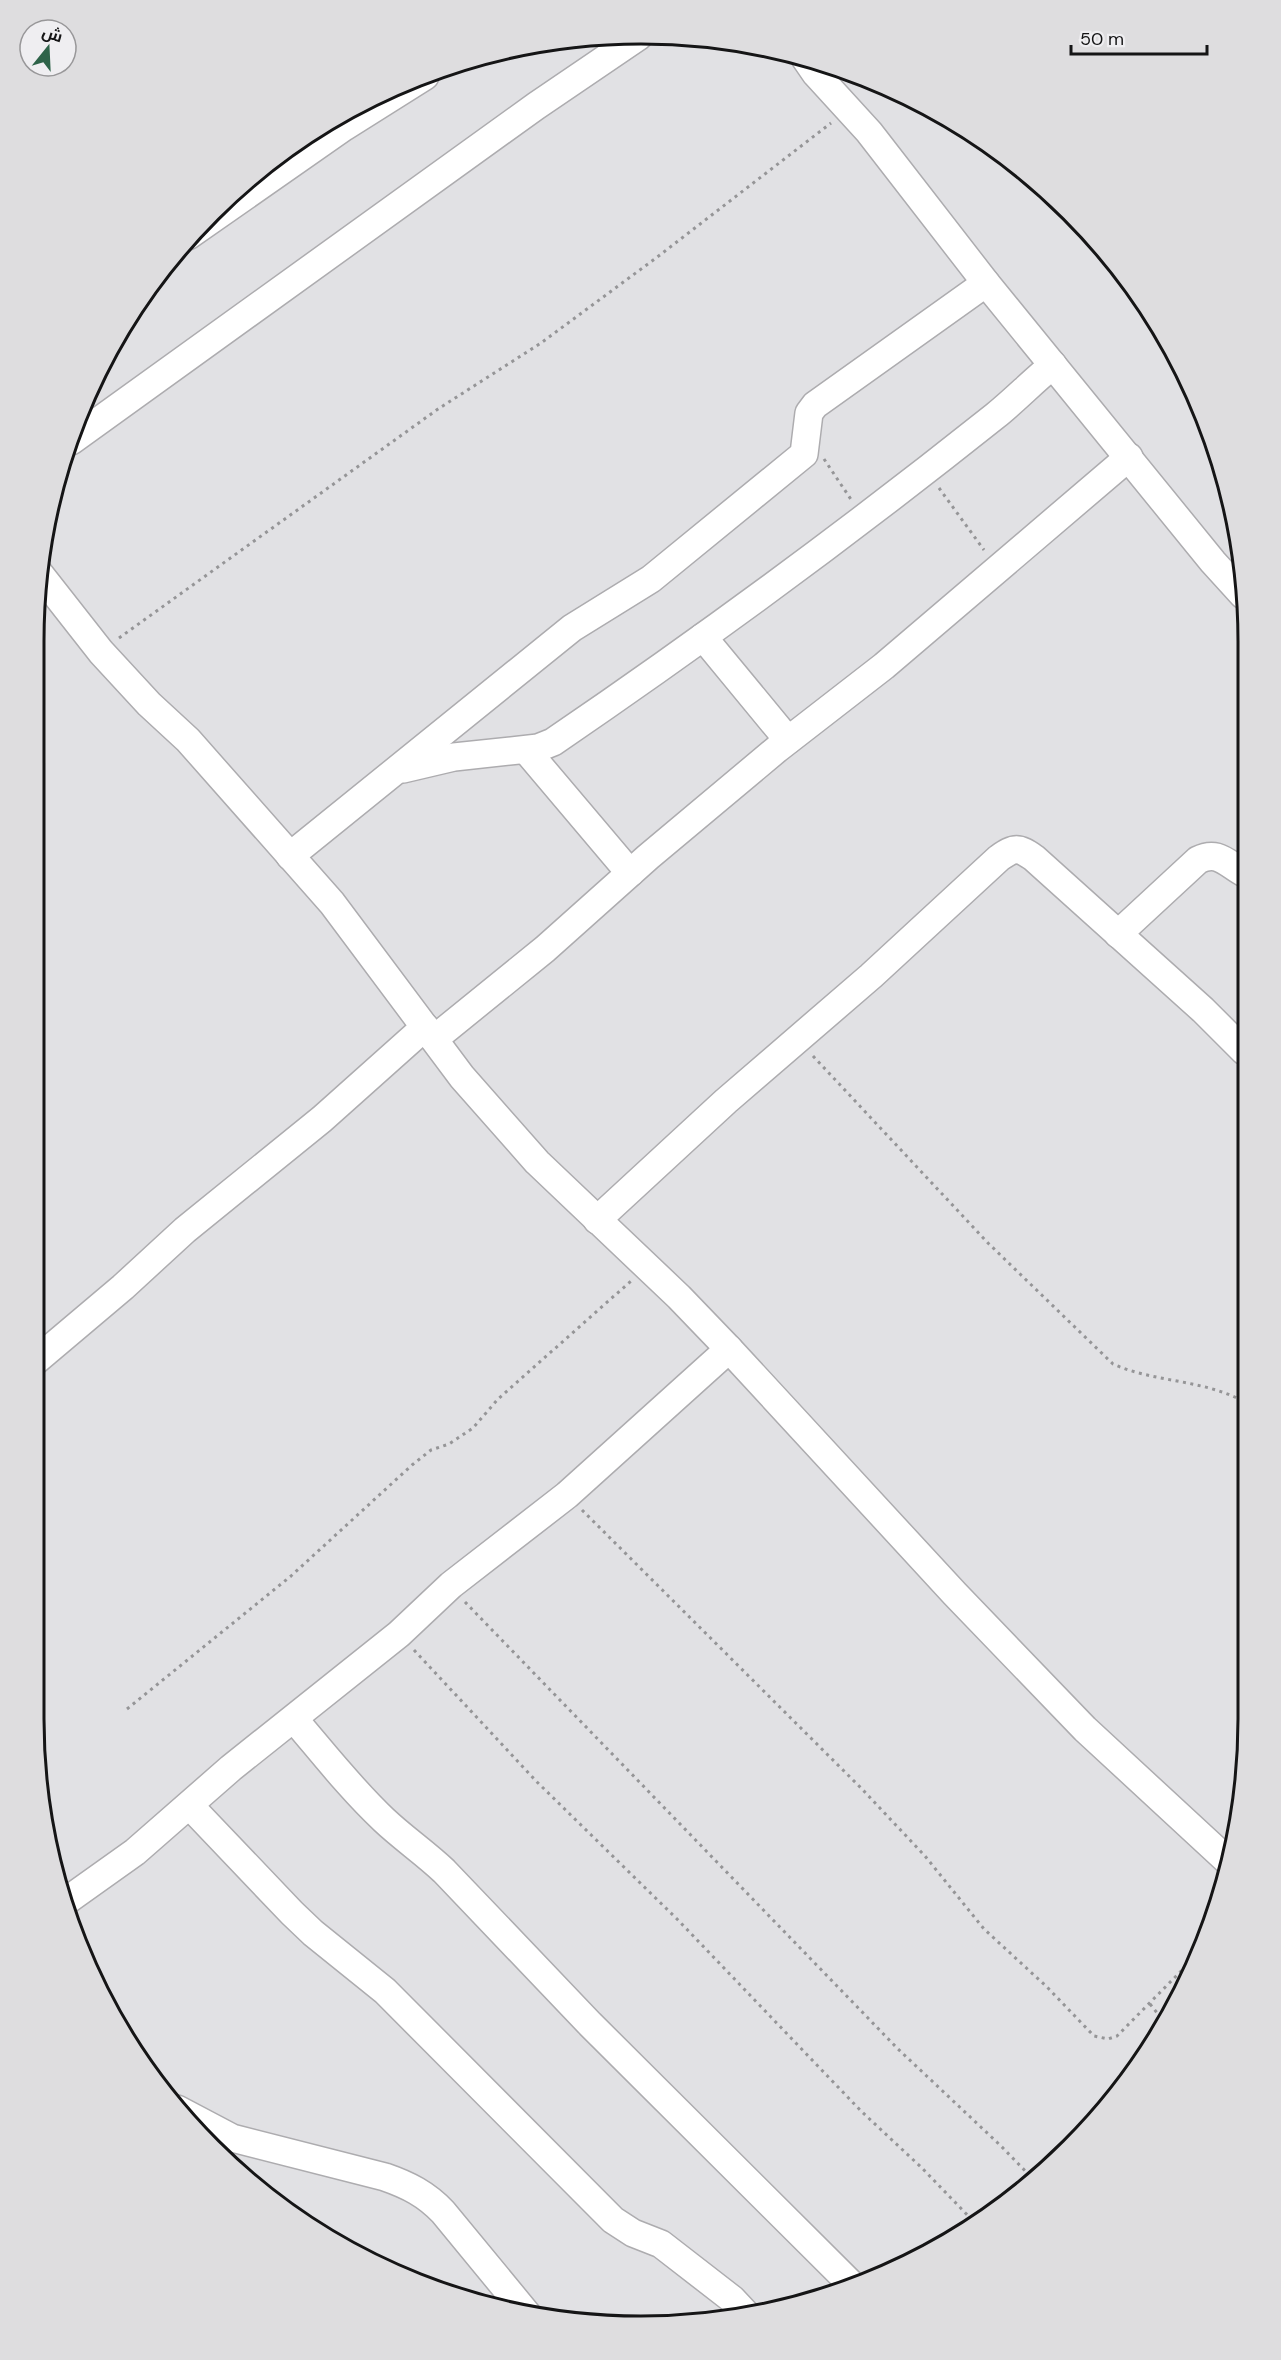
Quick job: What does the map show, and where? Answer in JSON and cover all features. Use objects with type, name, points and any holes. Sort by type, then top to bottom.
[{"type":"street","points":[[81,434],[536,106],[627,44]]},
{"type":"street","points":[[813,69],[869,132],[986,283],[1234,586]]},
{"type":"street","points":[[232,206],[388,99]]},
{"type":"street","points":[[290,856],[572,628],[651,579],[804,454],[810,413],[815,405],[986,283]]},
{"type":"street","points":[[396,770],[454,756],[526,750],[553,742],[703,637],[863,517],[998,414],[1053,365]]},
{"type":"street","points":[[44,1354],[123,1287],[185,1230],[322,1119],[429,1033],[545,949],[630,873],[788,740],[884,666],[1129,457]]},
{"type":"street","points":[[47,583],[101,652],[149,704],[188,740],[332,903],[462,1077],[537,1162],[729,1349],[955,1594],[1085,1729],[1221,1855]]},
{"type":"street","points":[[703,637],[788,740]]},
{"type":"street","points":[[526,750],[630,873]]},
{"type":"street","points":[[597,1220],[726,1101],[871,976],[999,858],[1013,849],[1022,850],[1034,858],[1203,1010],[1238,1045]]},
{"type":"street","points":[[1118,934],[1198,861],[1208,855],[1216,856],[1238,869]]},
{"type":"street","points":[[71,1898],[135,1852],[231,1768],[399,1634],[451,1585],[567,1495],[729,1349]]},
{"type":"street","points":[[294,1719],[370,1806],[437,1864],[598,2032],[846,2280]]},
{"type":"street","points":[[190,1806],[292,1913],[313,1933],[385,1991],[613,2220],[633,2233],[661,2244],[740,2308]]},
{"type":"street","points":[[199,2120],[232,2138],[408,2185],[430,2199],[518,2304]]},
{"type":"path","points":[[101,652],[438,409],[540,343],[656,258],[849,110]]},
{"type":"path","points":[[808,434],[863,517]]},
{"type":"path","points":[[926,469],[998,569]]},
{"type":"path","points":[[798,1039],[988,1243],[1113,1364],[1139,1373],[1223,1393],[1238,1400]]},
{"type":"path","points":[[127,1709],[291,1576],[412,1465],[431,1450],[448,1444],[473,1428],[498,1399],[646,1268]]},
{"type":"path","points":[[567,1495],[861,1788],[925,1856],[984,1929],[1047,1987],[1094,2036],[1108,2040],[1117,2036],[1182,1971]]},
{"type":"path","points":[[451,1585],[453,1590],[898,2049],[1028,2173]]},
{"type":"path","points":[[399,1634],[537,1782],[677,1919],[861,2111],[922,2168],[970,2217]]},
{"type":"path","points":[[1150,2004],[1159,2016]]}]
